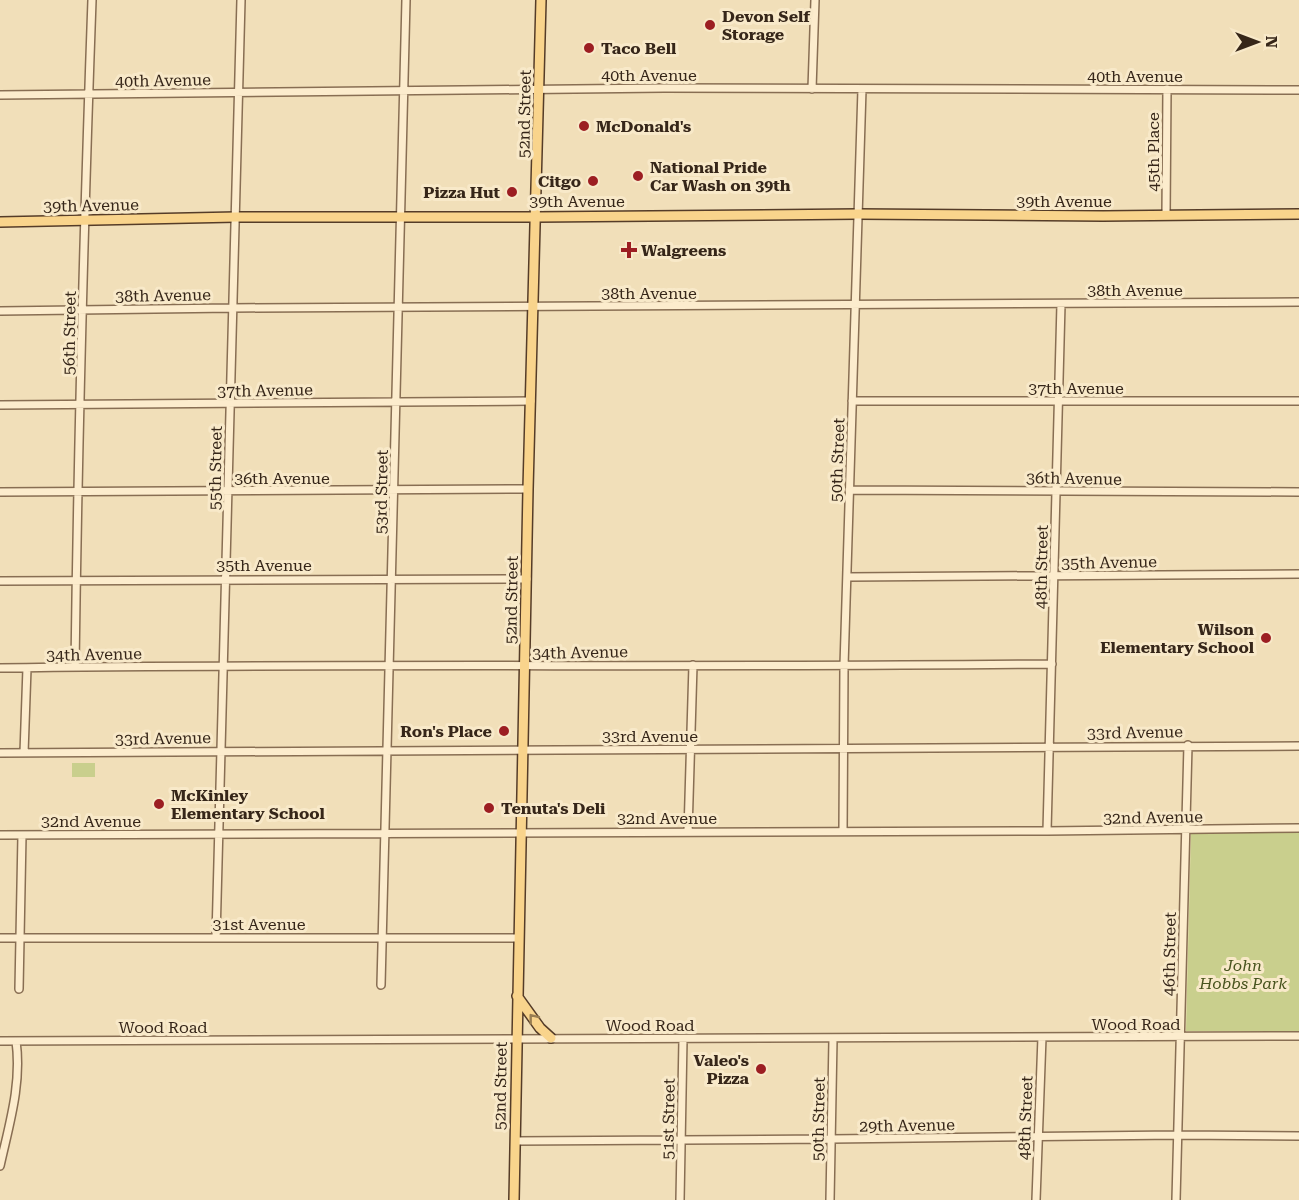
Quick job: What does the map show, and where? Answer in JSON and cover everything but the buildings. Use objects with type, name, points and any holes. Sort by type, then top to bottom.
[{"type":"main road","name":"52nd Street","points":[[513,1200],[541,0]]},
{"type":"main road","name":"39th Avenue","points":[[0,222],[236,217],[1299,214]]},
{"type":"main road","points":[[517,996],[540,1028],[551,1038]]},
{"type":"street","name":"56th Street","points":[[75,666],[77,491],[92,0]]},
{"type":"street","name":"55th Street","points":[[216,937],[241,0]]},
{"type":"street","name":"53rd Street","points":[[381,985],[406,0]]},
{"type":"street","points":[[812,89],[815,0]]},
{"type":"street","name":"40th Avenue","points":[[0,95],[539,89],[1299,90]]},
{"type":"street","name":"50th Street","points":[[843,831],[844,666],[862,89]]},
{"type":"street","name":"45th Place","points":[[1166,215],[1167,89]]},
{"type":"street","name":"38th Avenue","points":[[0,311],[1299,302]]},
{"type":"street","name":"48th Street","points":[[1047,831],[1061,304]]},
{"type":"street","name":"37th Avenue","points":[[0,405],[531,401]]},
{"type":"street","name":"37th Avenue","points":[[852,401],[1299,401]]},
{"type":"street","name":"36th Avenue","points":[[0,492],[528,489]]},
{"type":"street","name":"36th Avenue","points":[[849,490],[1299,492]]},
{"type":"street","name":"35th Avenue","points":[[848,577],[1299,574]]},
{"type":"street","name":"35th Avenue","points":[[0,581],[527,579]]},
{"type":"street","name":"34th Avenue","points":[[0,668],[389,664],[844,666],[1052,664]]},
{"type":"street","points":[[688,832],[693,665]]},
{"type":"street","points":[[24,753],[27,668]]},
{"type":"street","name":"46th Street","points":[[1176,1200],[1188,745]]},
{"type":"street","name":"33rd Avenue","points":[[0,753],[523,748],[691,750],[1299,746]]},
{"type":"street","name":"32nd Avenue","points":[[0,835],[1299,828]]},
{"type":"street","points":[[19,989],[22,835]]},
{"type":"street","name":"31st Avenue","points":[[0,938],[518,938]]},
{"type":"street","name":"48th Street","points":[[1036,1200],[1042,1036]]},
{"type":"street","name":"Wood Road","points":[[0,1041],[1299,1036]]},
{"type":"street","name":"51st Street","points":[[680,1200],[683,1039]]},
{"type":"street","name":"50th Street","points":[[830,1200],[833,1039]]},
{"type":"street","points":[[0,1167],[16,1097],[19,1062],[16,1041]]},
{"type":"street","name":"29th Avenue","points":[[515,1141],[831,1140],[1178,1134],[1299,1136]]},
{"type":"green space","points":[[72,763],[95,763],[95,777],[72,777]]},
{"type":"green space","name":"John Hobbs Park","points":[[1191,832],[1299,832],[1299,1031],[1186,1031]]},
{"type":"place","name":"Devon Self Storage","points":[[710,25]]},
{"type":"place","name":"Taco Bell","points":[[589,48]]},
{"type":"place","name":"McDonald's","points":[[584,126]]},
{"type":"place","name":"National Pride Car Wash on 39th","points":[[638,176]]},
{"type":"place","name":"Citgo","points":[[593,181]]},
{"type":"place","name":"Pizza Hut","points":[[512,192]]},
{"type":"place","name":"Walgreens","points":[[629,250]]},
{"type":"place","name":"Wilson Elementary School","points":[[1266,638]]},
{"type":"place","name":"Ron's Place","points":[[504,731]]},
{"type":"place","name":"McKinley Elementary School","points":[[159,804]]},
{"type":"place","name":"Tenuta's Deli","points":[[489,808]]},
{"type":"place","name":"Valeo's Pizza","points":[[761,1069]]}]
